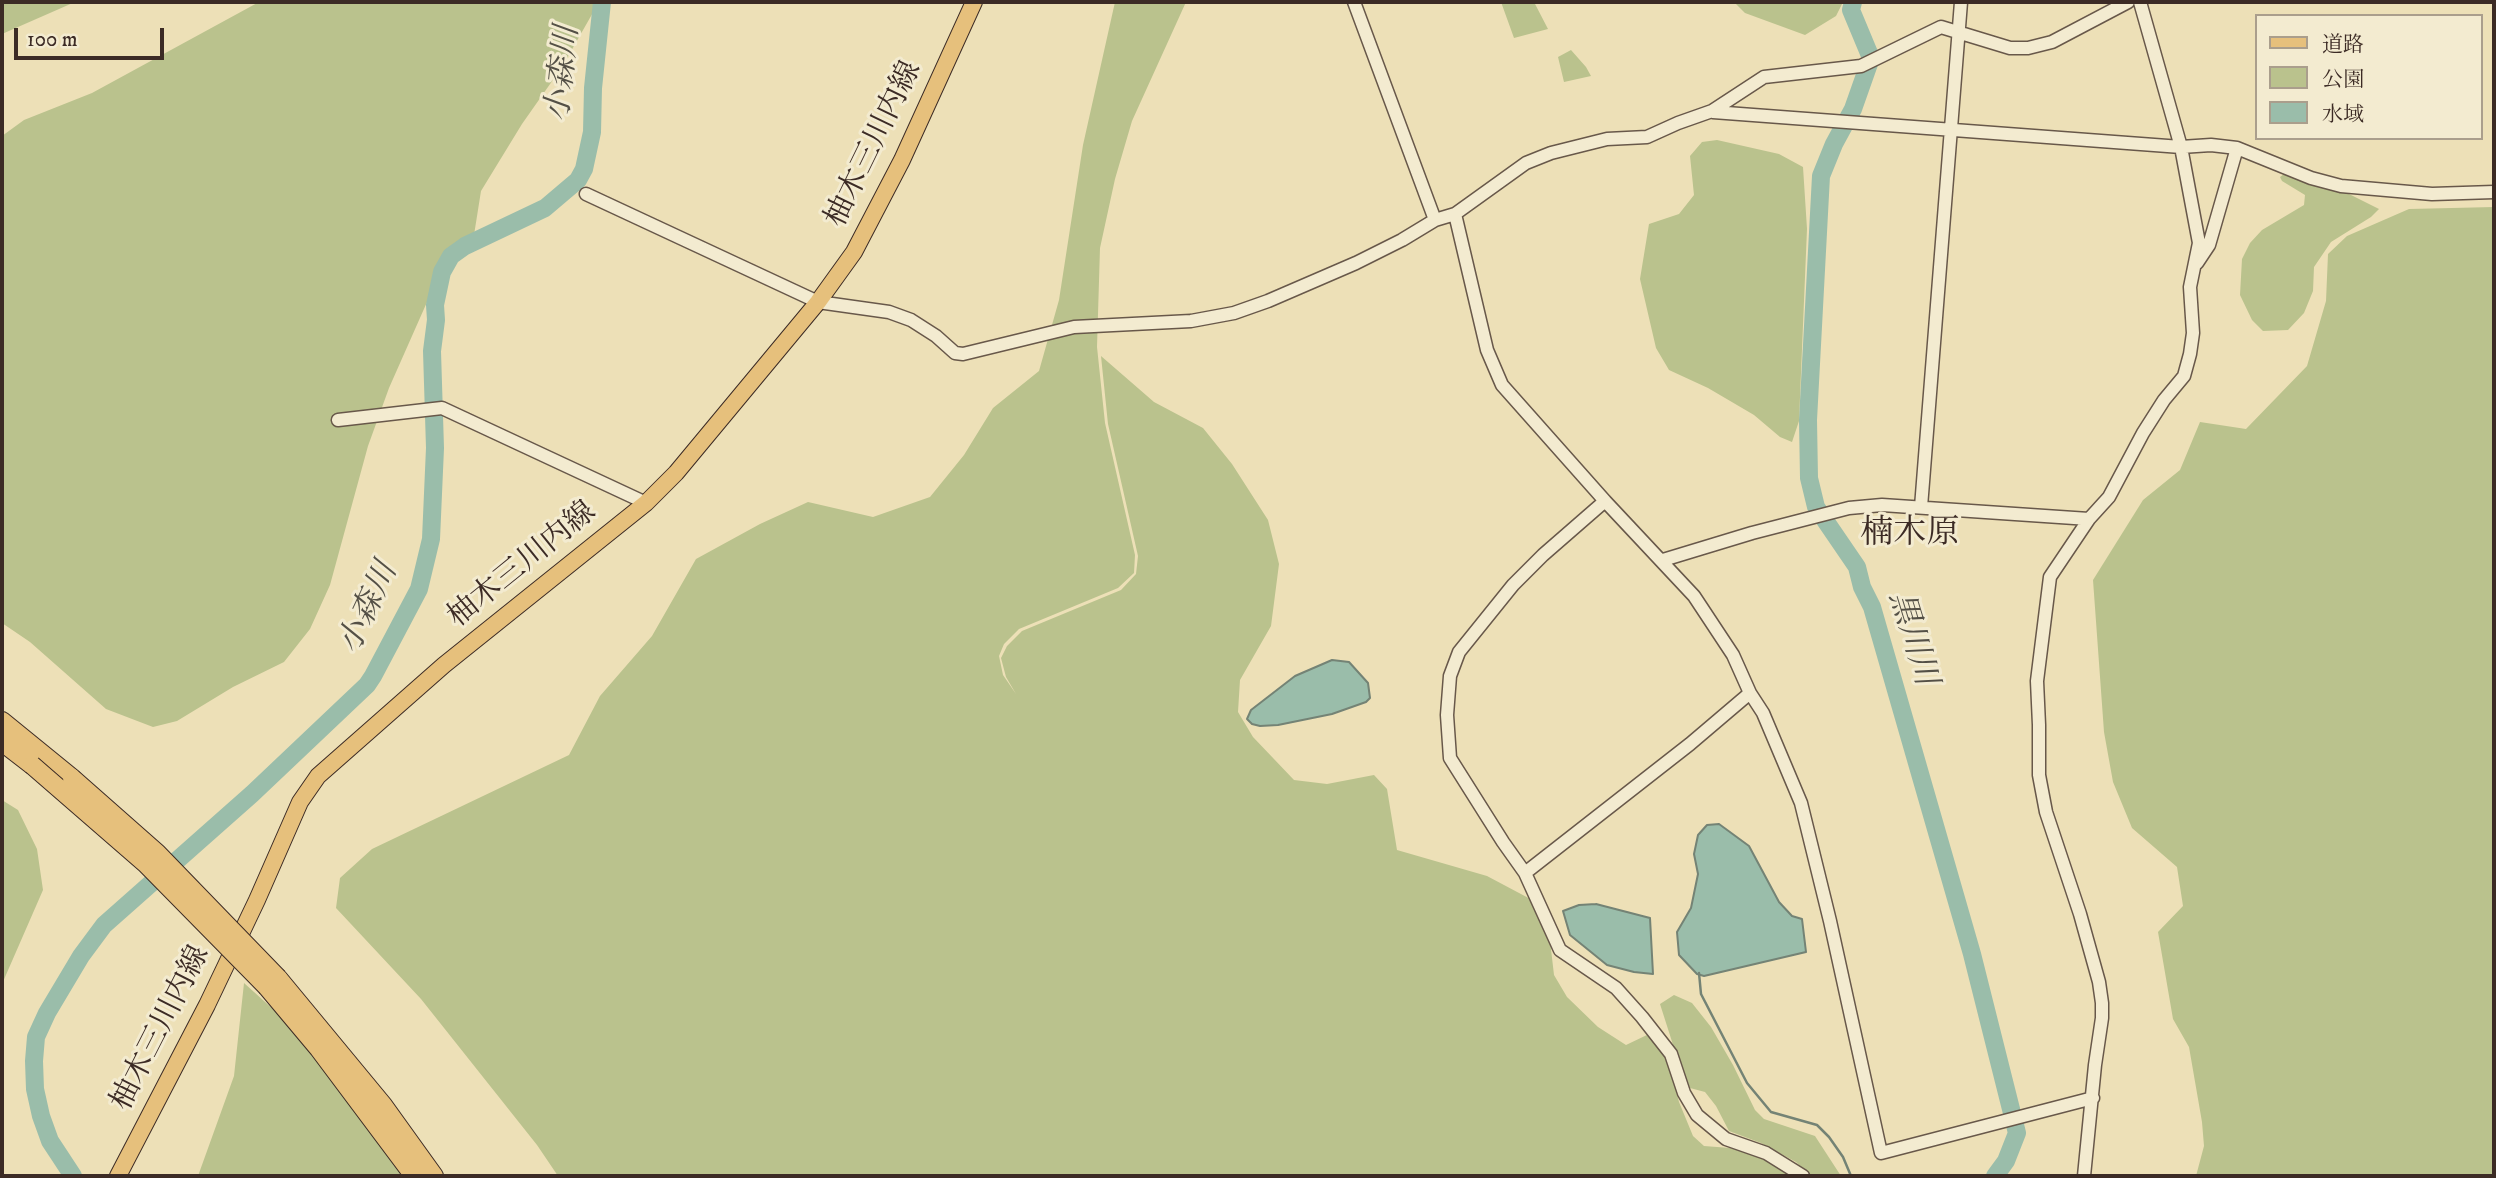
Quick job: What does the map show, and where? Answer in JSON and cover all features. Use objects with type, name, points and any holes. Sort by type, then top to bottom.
[{"type":"highway","points":[[2,721],[157,853],[383,1105],[434,1176]]},
{"type":"highway","points":[[2,742],[146,864],[273,982],[319,1049],[414,1176]]},
{"type":"main road","name":"柚木三川内線","points":[[118,1176],[207,1005],[300,802],[318,776],[444,665],[646,503],[676,473],[818,302],[854,252],[873,219],[974,2]]},
{"type":"street","points":[[1354,2],[1435,220]]},
{"type":"street","points":[[1922,507],[1961,2]]},
{"type":"street","points":[[586,194],[818,302],[889,312],[911,320],[956,353],[963,354],[1074,327],[1191,321],[1234,313],[1356,263],[1435,220],[1455,214],[1526,163],[1551,153],[1608,139],[1647,137],[1712,111],[1764,77],[1861,66],[1941,27],[2010,48],[2028,48],[2052,42],[2128,2]]},
{"type":"street","points":[[2084,1176],[2102,1003],[2099,982],[2080,914],[2046,811],[2041,787],[2037,681],[2050,577],[2089,519],[2109,497],[2143,433],[2164,400],[2184,376],[2193,333],[2190,287],[2199,243],[2180,148],[2140,2]]},
{"type":"street","points":[[1712,111],[2180,148],[2211,145],[2237,148],[2311,178],[2341,186],[2432,194],[2494,192]]},
{"type":"street","points":[[2193,270],[2209,245],[2237,148]]},
{"type":"street","points":[[1455,214],[1465,264],[1495,374],[1502,386],[1695,596],[1732,655],[1762,713],[1801,803],[1881,1153],[2092,1098]]},
{"type":"street","points":[[338,420],[442,408],[646,503]]},
{"type":"street","points":[[1605,501],[1513,585],[1459,652],[1450,676],[1447,715],[1450,758],[1525,873],[1560,950],[1616,988],[1642,1017],[1671,1054],[1684,1093],[1697,1115],[1726,1139],[1766,1153],[1803,1176]]},
{"type":"street","points":[[1663,560],[1849,508],[1882,505],[2089,519]]},
{"type":"street","points":[[1525,873],[1690,744],[1750,693]]},
{"type":"green space","points":[[2,2],[75,2],[2,34]]},
{"type":"green space","points":[[259,2],[599,2],[562,67],[522,124],[481,191],[474,235],[435,284],[389,388],[368,446],[330,585],[310,629],[284,662],[233,687],[177,721],[153,727],[106,709],[30,642],[2,623],[2,136],[24,120],[92,93]]},
{"type":"green space","points":[[1115,2],[1186,2],[1132,121],[1115,179],[1100,248],[1097,347],[1105,423],[1135,555],[1134,573],[1118,588],[1019,629],[1004,644],[999,656],[1003,675],[1016,694],[1006,677],[1001,658],[1007,646],[1022,631],[1121,590],[1136,574],[1138,556],[1108,424],[1101,356],[1154,402],[1203,428],[1232,464],[1268,520],[1279,564],[1271,626],[1240,680],[1238,712],[1253,737],[1294,780],[1327,784],[1374,775],[1387,789],[1397,850],[1487,876],[1536,902],[1549,932],[1554,975],[1567,997],[1598,1027],[1626,1045],[1649,1034],[1657,1042],[1670,1066],[1679,1102],[1693,1136],[1704,1146],[1730,1148],[1762,1157],[1794,1176],[558,1176],[537,1145],[421,999],[336,908],[340,878],[372,849],[569,755],[600,696],[652,636],[696,559],[760,524],[808,502],[873,517],[930,497],[964,455],[993,408],[1039,371],[1059,300],[1083,145]]},
{"type":"green space","points":[[1501,2],[1534,2],[1548,29],[1514,38]]},
{"type":"green space","points":[[1734,2],[1843,2],[1836,16],[1805,35],[1745,13]]},
{"type":"green space","points":[[1571,50],[1591,76],[1564,82],[1558,57]]},
{"type":"green space","points":[[1717,140],[1779,154],[1803,167],[1807,229],[1799,421],[1792,442],[1780,437],[1754,415],[1708,388],[1669,370],[1656,348],[1640,279],[1649,224],[1679,214],[1694,195],[1690,156],[1702,142]]},
{"type":"green space","points":[[2287,172],[2341,190],[2379,209],[2331,242],[2314,267],[2313,291],[2304,313],[2288,330],[2263,331],[2252,320],[2240,295],[2242,259],[2250,243],[2262,230],[2304,205],[2305,195],[2282,181],[2280,177]]},
{"type":"green space","points":[[2494,207],[2494,1176],[2196,1176],[2204,1146],[2202,1122],[2189,1047],[2173,1019],[2158,932],[2183,906],[2177,867],[2132,828],[2113,782],[2104,732],[2093,580],[2143,500],[2180,470],[2200,422],[2246,429],[2307,366],[2326,301],[2328,254],[2347,236],[2409,209]]},
{"type":"green space","points":[[2,800],[18,810],[37,849],[43,890],[2,984]]},
{"type":"green space","points":[[244,983],[354,1082],[430,1176],[198,1176],[234,1076]]},
{"type":"green space","points":[[1674,995],[1692,1003],[1711,1027],[1755,1110],[1764,1119],[1815,1136],[1841,1176],[1810,1176],[1796,1162],[1761,1143],[1729,1131],[1705,1092],[1690,1088],[1675,1051],[1660,1004]]},
{"type":"water","points":[[1332,660],[1349,662],[1368,683],[1370,698],[1366,702],[1332,714],[1278,725],[1260,726],[1247,719],[1251,710],[1295,676]]},
{"type":"water","points":[[1719,824],[1749,846],[1779,902],[1792,916],[1802,919],[1806,952],[1704,976],[1697,974],[1679,955],[1677,932],[1691,908],[1698,874],[1694,854],[1698,835],[1707,825]]},
{"type":"water","points":[[1596,904],[1650,918],[1653,974],[1607,965],[1570,935],[1563,911],[1579,905]]},
{"type":"waterway","name":"小森川","points":[[73,1176],[50,1141],[41,1116],[35,1089],[36,1037],[81,956],[104,925],[252,794],[367,685],[373,676],[419,589],[431,539],[435,448],[432,351],[435,305],[442,272],[451,256],[465,246],[545,208],[578,180],[584,169],[592,132],[593,88],[602,2]]},
{"type":"waterway","name":"黒川川","points":[[1853,2],[1851,10],[1871,58],[1853,109],[1821,176],[1808,420],[1809,478],[1816,507],[1857,567],[1862,587],[1872,607],[1972,954],[2017,1133],[2006,1161],[1995,1176]]},
{"type":"waterway","points":[[1699,973],[1701,994],[1747,1083],[1771,1112],[1817,1125],[1843,1157],[1851,1176]]},
{"type":"district","name":"楠木原","points":[[1910,535]]}]
